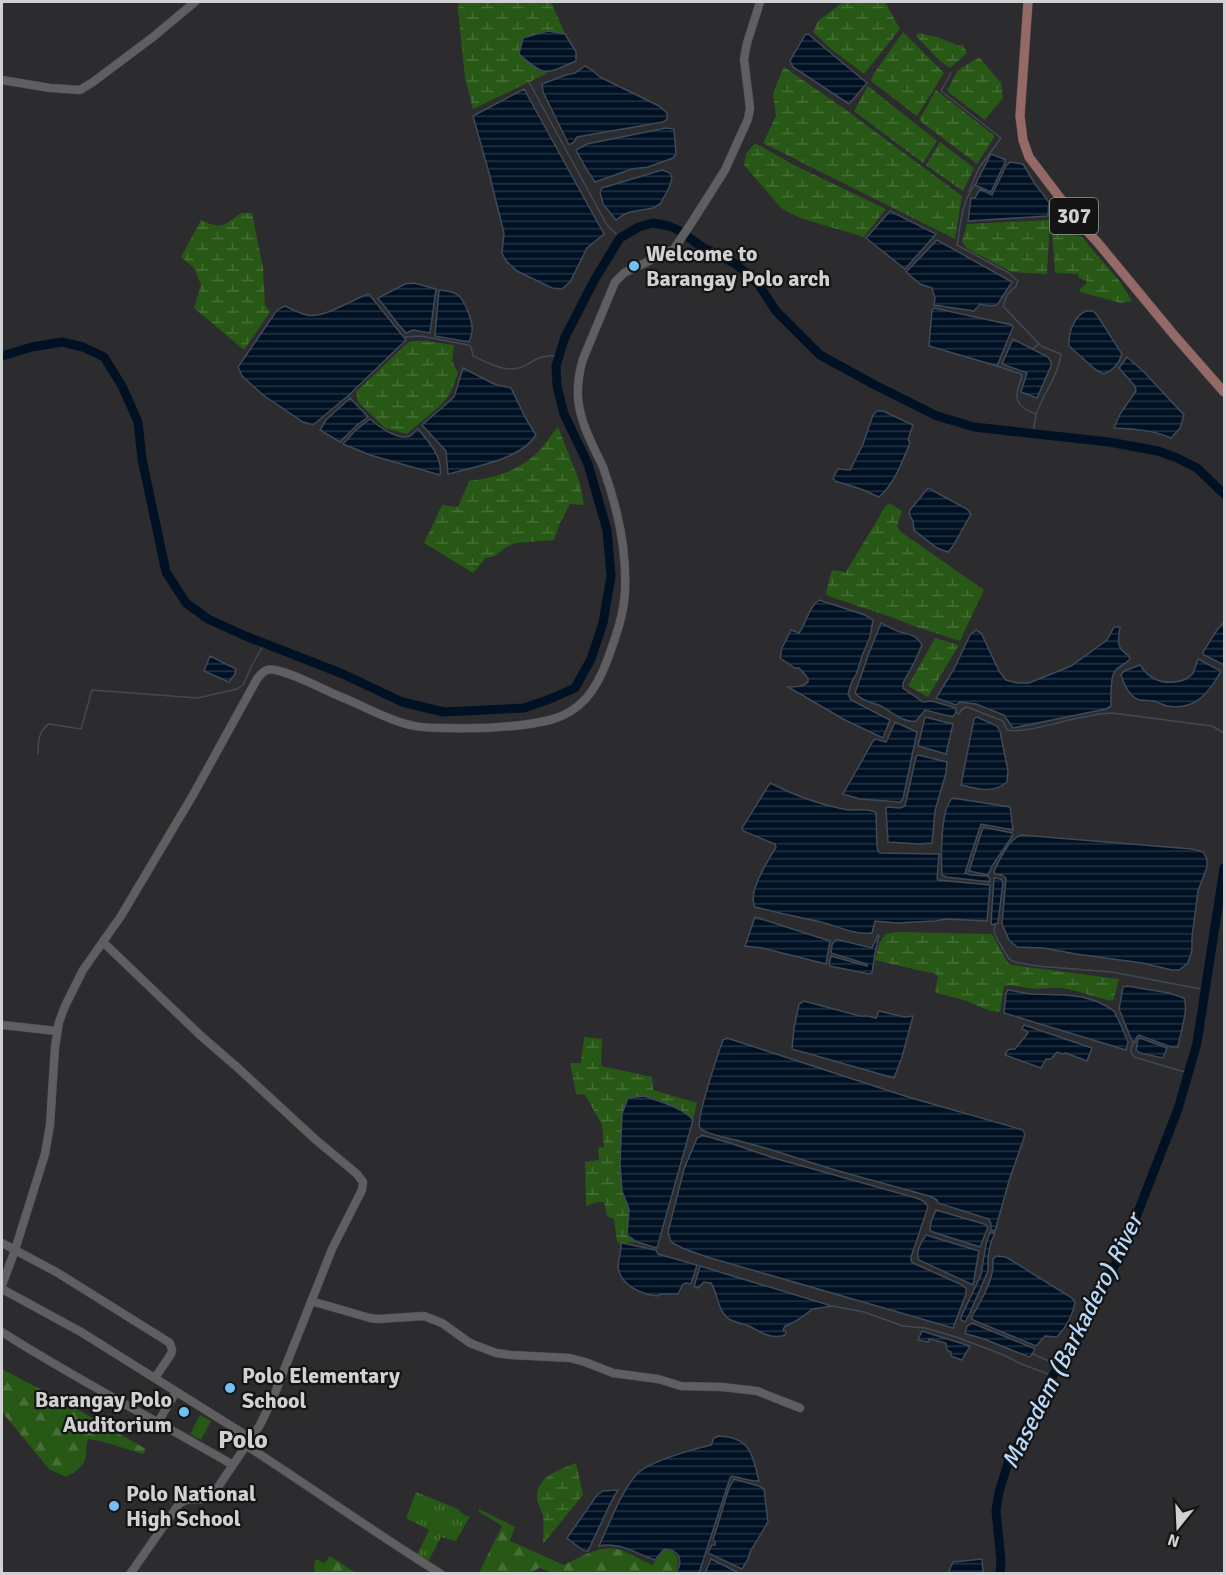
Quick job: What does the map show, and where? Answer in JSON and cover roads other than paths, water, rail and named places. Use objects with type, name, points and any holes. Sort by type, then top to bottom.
[{"type":"main road","name":"307","points":[[1028,2],[1020,116],[1023,140],[1029,157],[1076,219],[1224,392]]},
{"type":"street","points":[[2,80],[57,89],[80,90],[153,37],[195,2]]},
{"type":"street","points":[[441,1574],[376,1533],[155,1378],[2,1287],[45,1154],[50,1125],[57,1031],[65,1006],[88,961],[104,942],[193,795],[263,672],[269,669],[289,674],[410,725],[488,729],[542,722],[567,714],[590,694],[598,681],[619,625],[625,592],[625,562],[622,539],[609,488],[602,465],[583,423],[577,383],[583,359],[615,282],[624,273],[674,249],[725,170],[748,120],[750,108],[744,59],[760,2]]},
{"type":"street","points":[[104,942],[201,1036],[363,1182],[362,1190],[332,1249],[273,1398],[260,1425],[212,1496],[208,1499],[186,1499],[179,1504],[130,1574]]},
{"type":"street","points":[[2,1025],[57,1031]]},
{"type":"street","points":[[2,1243],[57,1273],[170,1343],[172,1350],[155,1378]]},
{"type":"street","points":[[311,1301],[370,1318],[429,1317],[442,1323],[470,1343],[496,1353],[570,1358],[612,1373],[658,1378],[681,1386],[757,1391],[800,1408]]},
{"type":"street","points":[[2,1332],[76,1377],[233,1465]]},
{"type":"street","points":[[158,1422],[176,1392]]},
{"type":"water","points":[[548,31],[565,34],[576,52],[576,61],[558,69],[546,71],[535,67],[519,54],[523,38]]},
{"type":"water","points":[[808,34],[867,83],[849,104],[793,67],[790,61],[805,35]]},
{"type":"water","points":[[585,66],[600,77],[659,106],[667,113],[667,119],[663,122],[577,137],[569,145],[543,92],[542,84],[575,73]]},
{"type":"water","points":[[524,89],[604,234],[587,248],[570,282],[562,289],[552,288],[517,271],[506,261],[502,253],[504,233],[473,116]]},
{"type":"water","points":[[666,128],[674,129],[676,154],[673,158],[595,182],[576,150],[587,144]]},
{"type":"water","points":[[991,154],[1006,160],[991,192],[975,185]]},
{"type":"water","points":[[1010,162],[1023,164],[1049,202],[1048,216],[968,221],[971,198],[975,198],[980,189],[992,195]]},
{"type":"water","points":[[662,170],[670,173],[672,178],[660,204],[653,208],[630,212],[616,220],[603,204],[600,192],[602,188]]},
{"type":"water","points":[[890,211],[936,234],[905,269],[866,238]]},
{"type":"water","points":[[937,240],[1012,282],[997,305],[980,304],[974,311],[934,305],[935,298],[932,288],[920,284],[906,272]]},
{"type":"water","points":[[414,283],[436,289],[430,333],[413,330],[406,333],[378,298],[405,284]]},
{"type":"water","points":[[439,290],[454,293],[463,301],[472,324],[469,342],[435,336]]},
{"type":"water","points":[[369,294],[406,340],[349,395],[313,425],[303,422],[263,395],[242,376],[238,367],[277,310],[285,306],[304,314],[321,314]]},
{"type":"water","points":[[934,308],[1012,325],[997,366],[929,346]]},
{"type":"water","points":[[1086,311],[1093,311],[1097,315],[1122,354],[1116,366],[1104,374],[1096,370],[1069,346],[1073,325]]},
{"type":"water","points":[[1013,339],[1048,357],[1051,362],[1037,398],[1021,392],[1027,373],[1002,364]]},
{"type":"water","points":[[1127,357],[1184,415],[1180,428],[1171,438],[1136,429],[1114,428],[1120,414],[1136,391],[1135,386],[1119,368]]},
{"type":"water","points":[[463,368],[494,384],[511,388],[536,435],[520,450],[509,456],[448,474],[446,451],[422,425],[454,397]]},
{"type":"water","points":[[350,398],[368,417],[340,442],[320,430],[326,420]]},
{"type":"water","points":[[877,411],[883,411],[913,425],[908,440],[910,443],[901,465],[894,479],[879,497],[835,481],[833,478],[838,469],[850,470],[863,444],[873,415]]},
{"type":"water","points":[[370,419],[388,432],[400,436],[410,436],[418,429],[437,456],[440,475],[370,455],[343,444]]},
{"type":"water","points":[[928,488],[967,509],[971,514],[948,552],[937,548],[914,530],[909,514]]},
{"type":"water","points":[[819,600],[865,615],[873,620],[870,637],[848,694],[851,700],[890,720],[883,738],[845,720],[788,687],[804,685],[808,682],[808,678],[799,668],[795,668],[780,658],[782,648],[791,630],[799,633],[812,607]]},
{"type":"water","points":[[1224,622],[1224,665],[1204,655],[1203,652]]},
{"type":"water","points":[[881,623],[913,636],[922,645],[903,683],[903,688],[923,702],[932,701],[956,708],[953,717],[925,710],[916,721],[911,721],[864,700],[855,693]]},
{"type":"water","points":[[1114,627],[1120,627],[1119,646],[1130,659],[1113,674],[1111,706],[1106,709],[1013,728],[1004,715],[976,704],[960,702],[956,705],[936,698],[954,669],[970,635],[976,630],[981,633],[999,671],[1006,680],[1029,683],[1071,666],[1107,640]]},
{"type":"water","points":[[210,656],[236,669],[229,682],[204,671]]},
{"type":"water","points":[[1198,659],[1221,671],[1200,699],[1186,706],[1167,706],[1154,701],[1136,699],[1128,690],[1121,675],[1124,671],[1140,665],[1155,679],[1164,682],[1180,681],[1193,673]]},
{"type":"water","points":[[925,717],[953,724],[946,754],[918,746]]},
{"type":"water","points":[[977,717],[997,726],[1000,731],[1008,771],[1007,782],[997,788],[985,790],[961,785],[974,719]]},
{"type":"water","points":[[895,722],[917,732],[903,799],[900,802],[860,799],[843,794],[873,741],[876,739],[886,742]]},
{"type":"water","points":[[918,755],[947,762],[935,811],[932,843],[888,842],[886,809],[887,807],[905,806]]},
{"type":"water","points":[[770,783],[824,804],[848,810],[876,812],[877,846],[880,853],[939,854],[938,880],[990,885],[987,921],[946,919],[897,923],[875,921],[872,933],[865,933],[755,907],[753,901],[756,885],[776,847],[775,844],[743,831],[742,828]]},
{"type":"water","points":[[953,798],[1010,807],[1013,830],[981,824],[965,873],[987,876],[990,882],[942,875],[944,822],[949,803]]},
{"type":"water","points":[[983,827],[1013,835],[988,875],[969,871]]},
{"type":"water","points":[[1021,835],[1192,849],[1203,852],[1207,859],[1207,867],[1198,891],[1192,950],[1188,963],[1179,970],[1172,970],[1142,963],[1043,948],[1017,947],[1009,940],[1002,924],[1006,878],[995,874],[994,871],[1008,845]]},
{"type":"water","points":[[994,878],[1001,879],[1003,882],[998,923],[992,925],[991,922]]},
{"type":"water","points":[[755,917],[830,941],[826,964],[745,946]]},
{"type":"water","points":[[878,935],[872,973],[830,966],[831,956],[867,966],[867,964],[831,953],[832,945],[835,940],[839,940],[872,948]]},
{"type":"water","points":[[1123,987],[1169,993],[1184,998],[1185,1015],[1178,1047],[1171,1047],[1139,1035],[1135,1042],[1132,1041],[1119,1009]]},
{"type":"water","points":[[1008,990],[1031,994],[1082,997],[1106,1006],[1114,1011],[1120,1023],[1128,1042],[1126,1050],[1004,1013]]},
{"type":"water","points":[[804,1001],[860,1016],[876,1018],[879,1011],[904,1017],[913,1016],[894,1078],[792,1049],[799,1004]]},
{"type":"water","points":[[1024,1025],[1092,1048],[1087,1061],[1057,1052],[1051,1059],[1046,1059],[1041,1068],[1005,1055],[1008,1050],[1015,1049],[1028,1033],[1022,1029]]},
{"type":"water","points":[[727,1038],[908,1097],[1023,1130],[1025,1135],[995,1231],[991,1230],[989,1219],[938,1203],[932,1197],[714,1135],[700,1128],[704,1100],[723,1040]]},
{"type":"water","points":[[1140,1038],[1167,1048],[1163,1058],[1136,1050]]},
{"type":"water","points":[[644,1096],[677,1108],[693,1120],[657,1248],[637,1242],[627,1235],[629,1209],[622,1191],[620,1164],[622,1114],[628,1098]]},
{"type":"water","points":[[702,1135],[923,1201],[928,1207],[911,1261],[966,1288],[966,1294],[953,1328],[707,1257],[671,1242],[668,1232],[684,1169],[697,1138]]},
{"type":"water","points":[[936,1210],[988,1227],[980,1247],[930,1230]]},
{"type":"water","points":[[990,1232],[995,1233],[988,1256],[988,1271],[965,1322],[961,1320],[961,1317],[981,1275]]},
{"type":"water","points":[[926,1235],[979,1251],[973,1285],[919,1260],[918,1250]]},
{"type":"water","points":[[622,1243],[656,1250],[658,1254],[697,1265],[691,1284],[683,1284],[678,1294],[657,1296],[638,1291],[626,1283],[619,1271]]},
{"type":"water","points":[[996,1256],[1006,1257],[1072,1298],[1075,1302],[1073,1312],[1057,1337],[1045,1336],[1036,1346],[973,1320],[971,1317],[989,1283],[993,1259]]},
{"type":"water","points":[[700,1266],[832,1306],[813,1309],[785,1326],[783,1330],[786,1332],[785,1335],[775,1337],[766,1335],[726,1317],[711,1283],[704,1282],[698,1288],[694,1287]]},
{"type":"water","points":[[972,1323],[1035,1349],[1029,1357],[965,1333],[967,1326]]},
{"type":"water","points":[[922,1331],[970,1346],[962,1360],[951,1356],[946,1343],[929,1339],[928,1342],[918,1340]]},
{"type":"water","points":[[718,1436],[737,1440],[748,1448],[759,1481],[732,1476],[730,1478],[699,1573],[676,1573],[680,1560],[673,1551],[664,1549],[655,1560],[613,1545],[599,1546],[620,1500],[636,1475],[660,1461],[711,1445],[714,1438]]},
{"type":"water","points":[[734,1479],[764,1489],[768,1522],[742,1569],[708,1553],[712,1545],[715,1545],[713,1540]]},
{"type":"water","points":[[618,1490],[588,1551],[584,1551],[567,1538],[597,1495],[603,1491]]},
{"type":"water","points":[[711,1559],[739,1573],[705,1573]]},
{"type":"water","points":[[982,1559],[983,1573],[948,1573],[953,1562]]},
{"type":"waterway","points":[[951,73],[941,91],[1001,138],[979,168],[969,191]]},
{"type":"waterway","points":[[529,82],[607,225],[620,238]]},
{"type":"waterway","points":[[975,185],[964,206],[957,245],[1009,273],[1018,281],[1007,295],[1003,306],[1041,346],[1061,354],[1057,370],[1036,415],[1033,434]]},
{"type":"waterway","name":"Masedem (Barkadero) River","points":[[2,356],[32,347],[62,342],[83,347],[104,357],[122,386],[138,422],[142,459],[166,572],[186,603],[208,619],[243,635],[343,674],[402,702],[444,712],[524,708],[550,699],[575,688],[591,659],[603,623],[611,576],[607,530],[588,464],[564,414],[557,386],[556,366],[565,337],[595,279],[620,238],[639,227],[653,223],[680,231],[702,247],[736,264],[759,285],[776,311],[820,355],[937,416],[974,427],[1109,442],[1158,451],[1197,468],[1224,494]]},
{"type":"waterway","points":[[405,337],[421,336],[468,345],[471,347],[473,356],[506,369],[518,368],[539,358],[558,355]]},
{"type":"waterway","points":[[1033,349],[1038,344]]},
{"type":"waterway","points":[[997,366],[1021,374],[1017,390],[1018,400],[1024,408],[1036,414]]},
{"type":"waterway","points":[[38,754],[41,734],[49,724],[81,729],[92,690],[198,698],[237,689],[243,685],[264,644]]},
{"type":"waterway","points":[[956,712],[959,714],[967,707],[1003,721],[1007,730],[1013,731],[1112,713],[1212,726],[1224,733]]},
{"type":"waterway","name":"Masedem (Barkadero) River","points":[[1000,1574],[1001,1560],[996,1511],[1008,1463],[1052,1377],[1079,1336],[1126,1243],[1178,1109],[1197,1043],[1224,868]]},
{"type":"waterway","points":[[995,925],[996,937],[1009,959],[1015,962],[1112,972],[1206,990]]},
{"type":"waterway","points":[[1134,1041],[1131,1049],[1134,1057],[1188,1073]]},
{"type":"waterway","points":[[832,1306],[864,1312],[903,1326],[925,1328],[956,1337],[1053,1376]]},
{"type":"waterway","points":[[1033,1354],[1060,1366]]},
{"type":"place","name":"Welcome to Barangay Polo arch","points":[[634,266]]},
{"type":"place","name":"Polo Elementary School","points":[[230,1388]]},
{"type":"place","name":"Barangay Polo Auditorium","points":[[184,1412]]},
{"type":"place","name":"Polo National High School","points":[[114,1506]]},
{"type":"district","name":"Polo","points":[[243,1439]]}]
